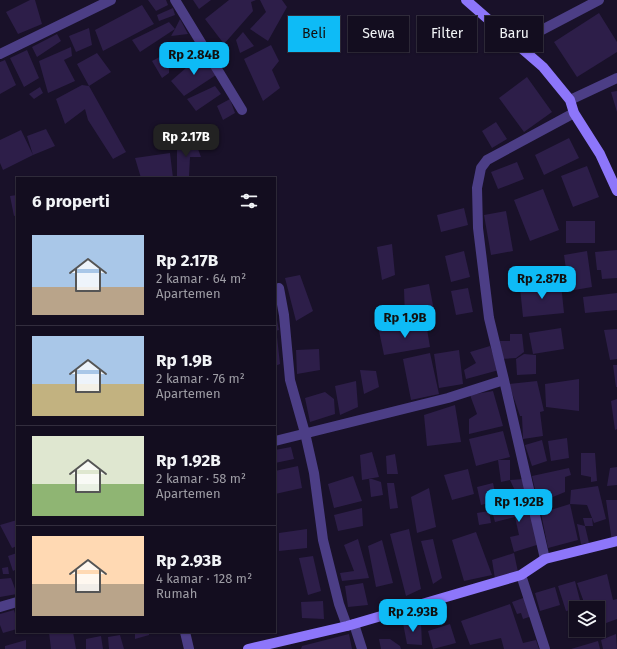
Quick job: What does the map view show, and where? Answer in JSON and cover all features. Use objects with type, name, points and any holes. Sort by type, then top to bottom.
[{"type":"main road","points":[[466,0],[485,16]]},
{"type":"main road","points":[[527,52],[543,67],[570,100],[574,113],[600,154],[617,191]]},
{"type":"main road","points":[[248,649],[351,625],[521,575],[545,559],[617,541]]},
{"type":"street","points":[[0,54],[111,0]]},
{"type":"street","points":[[175,0],[242,110]]},
{"type":"street","points":[[543,29],[599,0]]},
{"type":"street","points":[[570,100],[617,78]]},
{"type":"street","points":[[545,559],[489,318],[478,228],[477,188],[481,168],[487,160],[574,113]]},
{"type":"street","points":[[279,288],[284,315],[290,380],[305,433],[314,473],[323,540],[339,604],[362,649]]},
{"type":"street","points":[[276,441],[448,398],[504,380]]},
{"type":"street","points":[[521,575],[545,649]]},
{"type":"street","points":[[0,607],[16,602]]},
{"type":"street","points":[[185,633],[189,649]]},
{"type":"building","points":[[30,0],[35,0],[42,24],[18,34],[6,12]]},
{"type":"building","points":[[148,0],[166,0],[168,5],[156,11]]},
{"type":"building","points":[[193,0],[211,0],[199,9]]},
{"type":"building","points":[[229,0],[256,0],[251,2],[253,11],[224,44],[205,19]]},
{"type":"building","points":[[260,0],[282,0],[287,7],[268,41],[250,29],[266,12]]},
{"type":"building","points":[[142,5],[154,24],[103,51],[95,30]]},
{"type":"building","points":[[173,8],[175,15],[159,21],[157,15]]},
{"type":"building","points":[[599,13],[617,42],[617,52],[577,77],[554,42]]},
{"type":"building","points":[[180,19],[188,34],[171,36],[175,29]]},
{"type":"building","points":[[169,22],[175,29],[140,52],[132,40]]},
{"type":"building","points":[[89,28],[92,45],[76,52],[69,36]]},
{"type":"building","points":[[243,32],[254,46],[240,53],[236,40]]},
{"type":"building","points":[[57,34],[61,41],[37,57],[32,47]]},
{"type":"building","points":[[186,43],[193,53],[169,64],[169,73],[162,78],[152,61]]},
{"type":"building","points":[[271,45],[279,61],[272,70],[280,88],[263,101],[244,59]]},
{"type":"building","points":[[71,47],[72,56],[64,60],[75,81],[48,93],[39,61]]},
{"type":"building","points":[[27,50],[39,78],[24,87],[10,58]]},
{"type":"building","points":[[97,53],[111,72],[89,86],[77,64]]},
{"type":"building","points":[[203,53],[216,75],[184,96],[171,81]]},
{"type":"building","points":[[5,60],[16,85],[0,94],[0,62]]},
{"type":"building","points":[[527,77],[552,112],[524,132],[499,98]]},
{"type":"building","points":[[82,85],[89,86],[126,152],[113,159],[88,120],[85,109],[65,124],[56,99]]},
{"type":"building","points":[[215,86],[221,94],[196,111],[187,99]]},
{"type":"building","points":[[40,87],[43,93],[34,99],[29,94]]},
{"type":"building","points":[[617,91],[617,112],[611,92]]},
{"type":"building","points":[[230,99],[235,113],[223,120],[217,106]]},
{"type":"building","points":[[496,122],[507,139],[492,148],[482,131]]},
{"type":"building","points":[[46,129],[55,146],[33,155],[27,136]]},
{"type":"building","points":[[21,130],[33,155],[3,170],[0,163],[0,140]]},
{"type":"building","points":[[569,138],[579,158],[544,175],[535,155]]},
{"type":"building","points":[[195,141],[201,157],[190,157],[189,176],[177,177],[177,145]]},
{"type":"building","points":[[170,153],[173,177],[141,177],[135,158]]},
{"type":"building","points":[[517,162],[524,179],[498,189],[491,172]]},
{"type":"building","points":[[587,166],[599,197],[573,207],[561,176]]},
{"type":"building","points":[[543,189],[559,230],[530,241],[514,200]]},
{"type":"building","points":[[16,195],[16,215],[14,216],[10,196]]},
{"type":"building","points":[[464,208],[468,225],[441,232],[437,215]]},
{"type":"building","points":[[506,211],[513,251],[491,255],[484,215]]},
{"type":"building","points":[[566,221],[595,221],[595,243],[566,243]]},
{"type":"building","points":[[392,244],[395,275],[382,280],[377,247]]},
{"type":"building","points":[[617,250],[617,278],[602,279],[601,270],[597,270],[595,252]]},
{"type":"building","points":[[464,251],[470,277],[451,282],[445,256]]},
{"type":"building","points":[[587,251],[592,287],[569,291],[564,255]]},
{"type":"building","points":[[300,275],[313,311],[296,321],[285,278]]},
{"type":"building","points":[[429,284],[435,316],[405,319],[404,289]]},
{"type":"building","points":[[561,284],[564,313],[523,317],[520,288]]},
{"type":"building","points":[[468,288],[473,312],[456,315],[451,291]]},
{"type":"building","points":[[617,293],[617,310],[585,313],[583,297]]},
{"type":"building","points":[[276,316],[279,330],[276,331]]},
{"type":"building","points":[[426,323],[430,347],[384,355],[379,331]]},
{"type":"building","points":[[561,328],[564,349],[533,354],[529,333]]},
{"type":"building","points":[[617,329],[617,359],[610,360],[604,330]]},
{"type":"building","points":[[510,334],[522,334],[524,352],[516,358],[501,359],[500,341],[510,341]]},
{"type":"building","points":[[276,337],[277,337],[280,364],[276,366]]},
{"type":"building","points":[[490,346],[499,370],[466,379],[464,370],[476,363],[470,352]]},
{"type":"building","points":[[319,349],[320,370],[297,374],[296,350]]},
{"type":"building","points":[[459,350],[463,384],[439,388],[434,354]]},
{"type":"building","points":[[430,353],[439,394],[411,400],[403,359]]},
{"type":"building","points":[[524,354],[536,355],[536,374],[517,375],[516,359]]},
{"type":"building","points":[[613,365],[617,365],[617,387],[616,387]]},
{"type":"building","points":[[360,370],[376,371],[379,387],[364,394]]},
{"type":"building","points":[[579,379],[579,411],[546,407],[545,384]]},
{"type":"building","points":[[356,381],[358,407],[340,415],[335,386]]},
{"type":"building","points":[[537,381],[544,411],[540,412],[543,436],[523,439],[522,416],[520,416],[509,384]]},
{"type":"building","points":[[493,391],[503,426],[469,434],[469,419],[477,414],[470,395]]},
{"type":"building","points":[[325,392],[334,399],[335,414],[310,422],[305,398]]},
{"type":"building","points":[[617,399],[617,429],[615,430],[611,401]]},
{"type":"building","points":[[455,405],[461,442],[427,446],[424,415]]},
{"type":"building","points":[[503,431],[510,457],[476,466],[469,439]]},
{"type":"building","points":[[567,438],[569,458],[551,461],[548,441]]},
{"type":"building","points":[[542,440],[547,461],[532,466],[525,445]]},
{"type":"building","points":[[291,447],[294,459],[276,463],[276,450]]},
{"type":"building","points":[[372,452],[379,477],[362,480],[360,455]]},
{"type":"building","points":[[581,453],[595,453],[597,481],[591,482],[591,477],[581,475]]},
{"type":"building","points":[[395,454],[398,474],[387,474],[386,456]]},
{"type":"building","points":[[498,460],[510,460],[510,480],[501,482]]},
{"type":"building","points":[[298,466],[302,488],[276,494],[276,471]]},
{"type":"building","points":[[617,467],[617,485],[607,486],[610,468]]},
{"type":"building","points":[[569,468],[571,475],[565,477],[565,492],[538,503],[532,476]]},
{"type":"building","points":[[468,469],[474,494],[452,500],[444,475]]},
{"type":"building","points":[[353,476],[362,501],[334,508],[328,484]]},
{"type":"building","points":[[369,478],[381,482],[383,495],[371,497]]},
{"type":"building","points":[[524,479],[528,493],[517,495],[510,480]]},
{"type":"building","points":[[387,483],[394,483],[398,508],[390,509]]},
{"type":"building","points":[[493,483],[497,501],[481,505],[477,487]]},
{"type":"building","points":[[598,486],[606,519],[594,523],[587,505],[570,504],[571,490]]},
{"type":"building","points":[[429,488],[436,527],[417,533],[411,497]]},
{"type":"building","points":[[527,497],[540,544],[514,552],[510,537],[519,535],[515,517],[495,522],[491,507]]},
{"type":"building","points":[[606,500],[617,500],[617,541],[612,542]]},
{"type":"building","points":[[570,504],[578,540],[548,548],[541,513]]},
{"type":"building","points":[[362,508],[363,526],[338,531],[334,515]]},
{"type":"building","points":[[489,511],[491,523],[479,525],[477,513]]},
{"type":"building","points":[[583,518],[592,518],[593,526],[585,526]]},
{"type":"building","points":[[16,520],[16,546],[12,548],[0,525]]},
{"type":"building","points":[[577,524],[585,526],[589,543],[581,544]]},
{"type":"building","points":[[307,529],[307,548],[279,551],[279,533]]},
{"type":"building","points":[[409,529],[421,589],[406,596],[390,534]]},
{"type":"building","points":[[476,532],[492,575],[464,581],[452,540]]},
{"type":"building","points":[[358,539],[369,578],[342,581],[340,573],[354,571],[344,545]]},
{"type":"building","points":[[433,539],[442,578],[433,584],[421,541]]},
{"type":"building","points":[[382,540],[393,583],[376,587],[368,546]]},
{"type":"building","points":[[16,553],[16,570],[13,571],[8,556]]},
{"type":"building","points":[[514,553],[518,572],[495,579],[492,560]]},
{"type":"building","points":[[313,556],[321,591],[308,595],[299,558]]},
{"type":"building","points":[[8,567],[9,574],[3,574],[2,568]]},
{"type":"building","points":[[607,574],[613,600],[617,599],[617,619],[605,623],[605,601],[583,601],[577,583]]},
{"type":"building","points":[[11,578],[16,594],[0,597],[0,579]]},
{"type":"building","points":[[575,581],[580,601],[569,601],[569,610],[566,611],[558,586]]},
{"type":"building","points":[[363,583],[368,605],[348,607],[345,586]]},
{"type":"building","points":[[555,587],[560,605],[540,611],[535,593]]},
{"type":"building","points":[[526,597],[532,616],[523,619],[521,613],[517,614],[512,602]]},
{"type":"building","points":[[323,601],[324,619],[302,618],[301,602]]},
{"type":"building","points":[[510,604],[523,643],[536,640],[539,649],[504,649],[501,638],[470,645],[461,621]]},
{"type":"building","points":[[14,610],[16,617],[16,629],[3,633],[0,625],[0,614]]},
{"type":"building","points":[[421,622],[422,645],[407,644],[403,623]]},
{"type":"building","points":[[450,624],[456,643],[433,649],[428,631]]},
{"type":"building","points":[[49,633],[73,633],[76,649],[51,649]]},
{"type":"building","points":[[135,633],[149,633],[149,635],[135,639]]},
{"type":"building","points":[[349,634],[352,649],[301,649],[302,646]]},
{"type":"building","points":[[616,634],[617,649],[603,649],[601,640]]},
{"type":"building","points":[[120,635],[124,649],[109,649],[108,637]]},
{"type":"building","points":[[101,636],[103,649],[86,649],[86,639]]},
{"type":"building","points":[[379,639],[390,639],[400,646],[401,649],[381,649]]},
{"type":"building","points":[[26,640],[26,649],[5,649],[5,646]]},
{"type":"building","points":[[598,641],[600,649],[571,649]]}]
